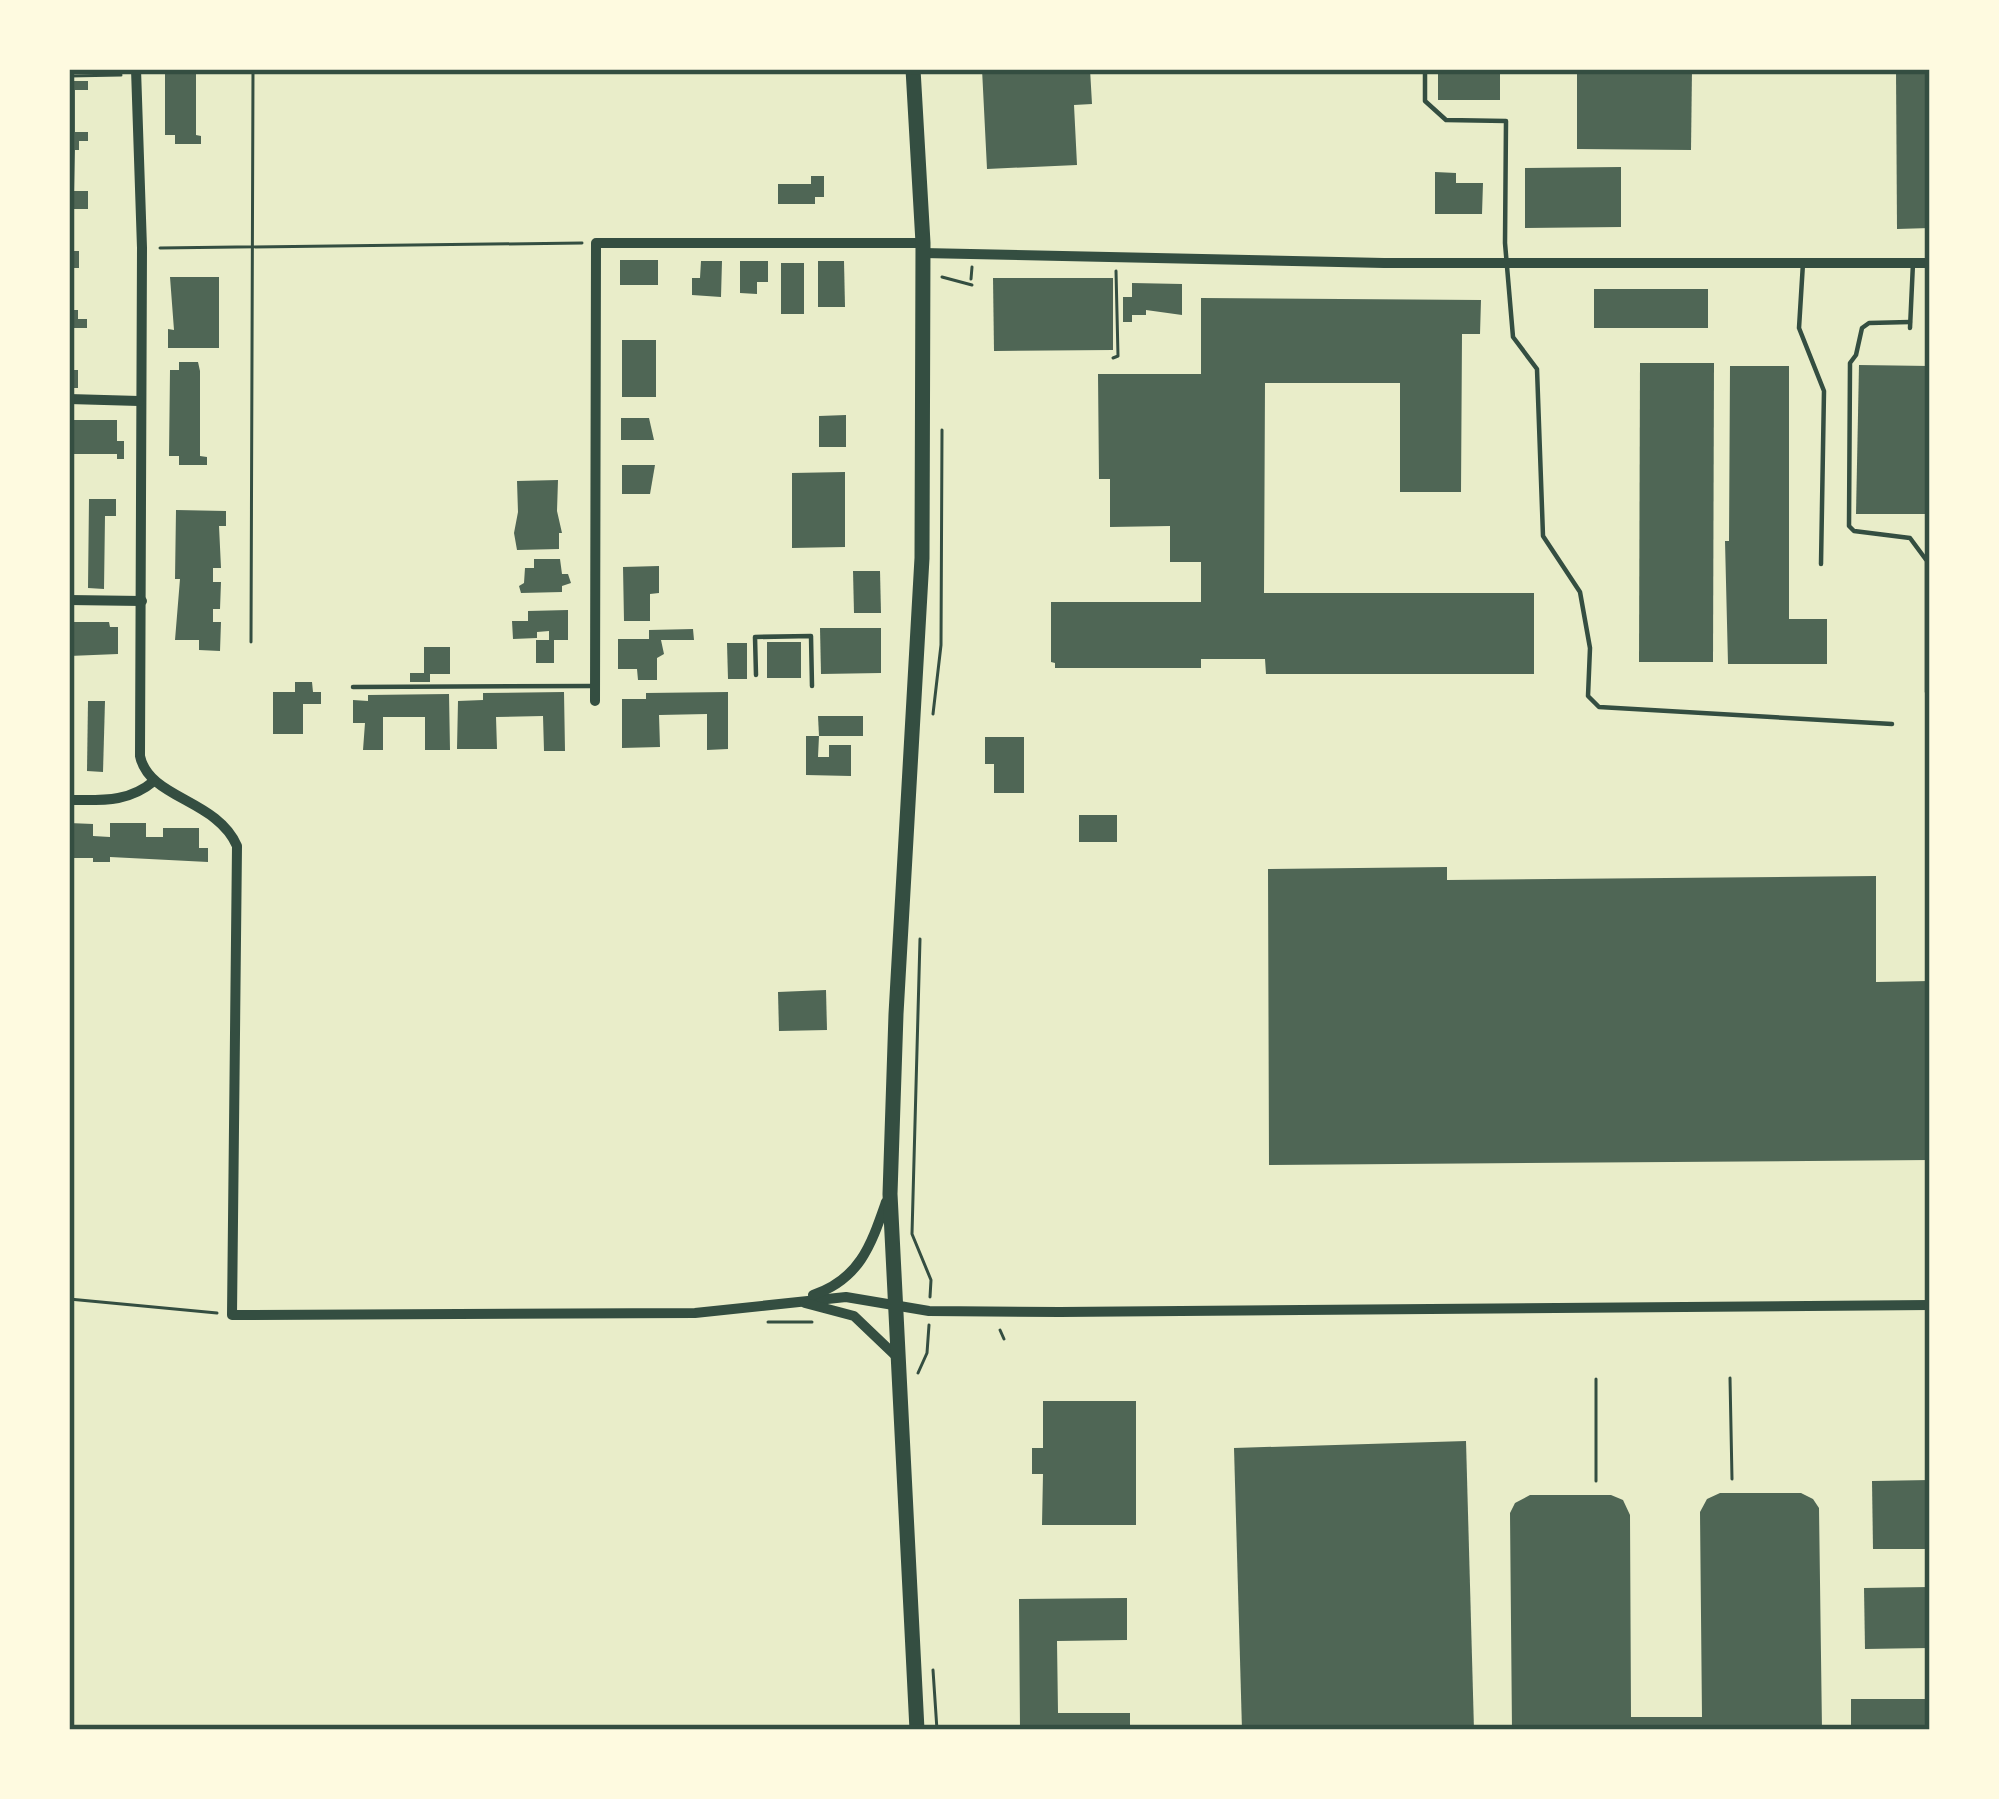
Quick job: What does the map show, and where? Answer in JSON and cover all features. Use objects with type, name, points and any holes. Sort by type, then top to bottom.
[{"type":"main road","points":[[913,69],[923,248],[920,644],[896,1014],[890,1193],[917,1730]]},
{"type":"street","points":[[136,72],[142,248],[140,755],[143,769],[154,781],[209,810],[232,833],[237,846],[232,1315],[695,1312],[846,1298],[929,1311],[1930,1305]]},
{"type":"street","points":[[595,701],[596,242],[1509,264],[1930,263]]},
{"type":"street","points":[[69,399],[139,401]]},
{"type":"street","points":[[69,600],[142,601]]},
{"type":"street","points":[[69,800],[114,800],[138,794],[154,781]]},
{"type":"street","points":[[796,1301],[831,1289],[858,1267],[869,1251],[890,1193]]},
{"type":"street","points":[[796,1301],[854,1316],[898,1358]]},
{"type":"lane","points":[[1425,69],[1425,101],[1446,120],[1506,121],[1505,243],[1513,337],[1537,369],[1543,536],[1580,592],[1589,648],[1588,696],[1599,707],[1892,724]]},
{"type":"lane","points":[[1803,263],[1799,328],[1824,392],[1821,564]]},
{"type":"lane","points":[[1913,263],[1910,325],[1869,322],[1862,328],[1848,372],[1847,503],[1849,526],[1854,531],[1910,538],[1927,561],[1930,693]]},
{"type":"lane","points":[[756,675],[755,637],[811,636],[812,686]]},
{"type":"lane","points":[[353,686],[596,686]]},
{"type":"path","points":[[251,642],[253,69]]},
{"type":"path","points":[[69,76],[136,72]]},
{"type":"path","points":[[142,248],[596,242]]},
{"type":"path","points":[[1113,358],[1118,356],[1115,257]]},
{"type":"path","points":[[940,276],[972,285]]},
{"type":"path","points":[[69,1299],[232,1315]]},
{"type":"path","points":[[916,1379],[927,1353],[929,1311]]},
{"type":"path","points":[[1730,1378],[1732,1479]]},
{"type":"path","points":[[1596,1379],[1596,1481]]},
{"type":"path","points":[[933,1660],[937,1730]]},
{"type":"building","points":[[165,69],[196,69],[196,135],[201,136],[201,144],[175,144],[175,135],[165,135]]},
{"type":"building","points":[[982,69],[1090,69],[1092,104],[1074,105],[1077,165],[987,169]]},
{"type":"building","points":[[1438,69],[1500,69],[1500,100],[1438,100]]},
{"type":"building","points":[[1577,69],[1692,69],[1691,150],[1577,149]]},
{"type":"building","points":[[1896,69],[1930,69],[1930,228],[1897,229]]},
{"type":"building","points":[[69,81],[88,81],[88,90],[75,90],[75,132],[88,132],[88,141],[79,141],[79,150],[75,150],[74,191],[88,191],[88,209],[74,209],[79,268],[74,268],[74,310],[78,310],[78,319],[87,319],[87,328],[74,328],[78,388],[69,388]]},
{"type":"building","points":[[1621,167],[1621,227],[1525,228],[1525,168]]},
{"type":"building","points":[[1435,172],[1456,173],[1456,183],[1483,183],[1482,214],[1435,214]]},
{"type":"building","points":[[811,176],[824,176],[824,197],[815,197],[815,204],[778,204],[778,184],[811,184]]},
{"type":"building","points":[[620,260],[658,260],[658,285],[620,285]]},
{"type":"building","points":[[701,261],[722,261],[721,297],[692,295],[692,278],[700,278]]},
{"type":"building","points":[[740,261],[768,261],[768,282],[757,282],[757,294],[740,293]]},
{"type":"building","points":[[818,261],[844,261],[845,307],[818,307]]},
{"type":"building","points":[[781,263],[804,263],[804,314],[781,314]]},
{"type":"building","points":[[170,277],[219,277],[219,348],[168,348],[168,329],[174,330]]},
{"type":"building","points":[[993,278],[1113,278],[1113,350],[994,351]]},
{"type":"building","points":[[1132,283],[1182,284],[1182,315],[1146,310],[1146,315],[1132,315],[1132,322],[1123,322],[1123,297],[1132,297]]},
{"type":"building","points":[[1594,289],[1708,289],[1708,328],[1594,328]]},
{"type":"building","points":[[1201,298],[1481,300],[1480,334],[1462,334],[1461,492],[1400,492],[1400,383],[1265,383],[1264,593],[1534,593],[1534,674],[1266,674],[1265,659],[1201,659],[1201,668],[1055,668],[1051,662],[1051,602],[1201,602],[1201,562],[1170,562],[1170,526],[1110,527],[1110,479],[1099,479],[1098,374],[1201,374]]},
{"type":"building","points":[[622,340],[656,340],[656,397],[622,397]]},
{"type":"building","points":[[179,362],[198,362],[200,456],[207,457],[207,465],[179,465],[179,456],[169,456],[170,370],[179,370]]},
{"type":"building","points":[[1640,363],[1714,363],[1713,662],[1639,662]]},
{"type":"building","points":[[1859,365],[1930,366],[1930,514],[1856,514]]},
{"type":"building","points":[[1730,366],[1789,366],[1789,619],[1827,619],[1827,664],[1728,664],[1725,541],[1729,541]]},
{"type":"building","points":[[846,415],[846,447],[819,447],[819,416]]},
{"type":"building","points":[[621,418],[649,418],[654,440],[621,440]]},
{"type":"building","points":[[73,420],[117,420],[117,441],[124,441],[124,459],[117,459],[117,454],[69,454]]},
{"type":"building","points":[[622,465],[655,465],[650,494],[622,494]]},
{"type":"building","points":[[845,472],[845,547],[792,548],[792,473]]},
{"type":"building","points":[[558,480],[559,549],[517,550],[517,481]]},
{"type":"building","points":[[89,499],[116,499],[116,516],[105,516],[104,589],[88,588]]},
{"type":"building","points":[[176,510],[226,511],[226,526],[219,526],[221,568],[213,568],[213,582],[221,582],[220,609],[213,609],[213,622],[221,622],[220,651],[199,650],[199,640],[175,640],[180,579],[175,579]]},
{"type":"building","points":[[534,559],[560,559],[562,574],[568,574],[571,583],[562,586],[562,592],[521,593],[525,568],[534,568]]},
{"type":"building","points":[[659,566],[659,593],[650,594],[650,621],[624,621],[623,567]]},
{"type":"building","points":[[853,571],[880,571],[881,613],[854,613]]},
{"type":"building","points":[[568,610],[568,640],[554,640],[554,663],[536,663],[536,640],[549,640],[549,631],[537,632],[537,638],[513,639],[512,621],[528,621],[528,611]]},
{"type":"building","points":[[69,622],[109,622],[110,627],[118,627],[118,654],[69,656]]},
{"type":"building","points":[[820,628],[881,628],[881,673],[821,674]]},
{"type":"building","points":[[693,629],[694,640],[661,640],[664,654],[657,658],[657,680],[638,680],[637,669],[618,669],[618,639],[649,639],[649,630]]},
{"type":"building","points":[[767,642],[801,642],[801,678],[767,678]]},
{"type":"building","points":[[727,643],[747,643],[747,679],[728,679]]},
{"type":"building","points":[[424,647],[450,647],[450,674],[430,674],[430,682],[410,682],[410,673],[424,673]]},
{"type":"building","points":[[295,682],[312,682],[313,692],[321,692],[321,704],[303,704],[303,734],[273,734],[273,692],[295,692]]},
{"type":"building","points":[[564,692],[565,751],[544,751],[543,716],[496,717],[497,749],[457,749],[458,701],[483,700],[483,693]]},
{"type":"building","points":[[728,692],[728,749],[707,750],[707,714],[659,715],[660,747],[622,748],[622,699],[646,699],[646,693]]},
{"type":"building","points":[[449,694],[450,750],[425,750],[425,717],[383,717],[383,750],[363,750],[365,723],[353,723],[353,700],[368,701],[368,695]]},
{"type":"building","points":[[88,701],[105,701],[103,772],[87,771]]},
{"type":"building","points":[[818,716],[863,716],[863,736],[819,736]]},
{"type":"building","points":[[806,736],[819,736],[818,757],[829,757],[829,745],[851,745],[851,776],[806,775]]},
{"type":"building","points":[[985,737],[1024,737],[1024,793],[994,793],[994,764],[985,764]]},
{"type":"building","points":[[1079,815],[1117,815],[1117,842],[1079,842]]},
{"type":"building","points":[[69,823],[93,824],[93,836],[110,837],[110,823],[146,823],[146,837],[163,837],[163,828],[199,828],[199,848],[208,848],[208,862],[69,858]]},
{"type":"building","points":[[1447,867],[1447,880],[1876,876],[1876,982],[1930,981],[1930,1160],[1269,1165],[1268,869]]},
{"type":"building","points":[[826,990],[827,1030],[779,1031],[778,992]]},
{"type":"building","points":[[1043,1401],[1136,1401],[1136,1525],[1042,1525],[1043,1474],[1032,1474],[1032,1448],[1043,1448]]},
{"type":"building","points":[[1466,1441],[1474,1730],[1242,1730],[1234,1448]]},
{"type":"building","points":[[1930,1480],[1930,1549],[1873,1549],[1872,1481]]},
{"type":"building","points":[[1720,1493],[1801,1493],[1819,1508],[1822,1730],[1512,1730],[1510,1513],[1515,1503],[1530,1495],[1611,1495],[1623,1500],[1630,1515],[1631,1717],[1702,1717],[1700,1512],[1707,1499]]},
{"type":"building","points":[[1930,1587],[1930,1648],[1865,1649],[1864,1588]]},
{"type":"building","points":[[1127,1598],[1127,1640],[1057,1641],[1058,1713],[1130,1713],[1130,1730],[1020,1730],[1019,1599]]},
{"type":"building","points":[[1851,1699],[1930,1699],[1930,1730],[1851,1730]]}]
